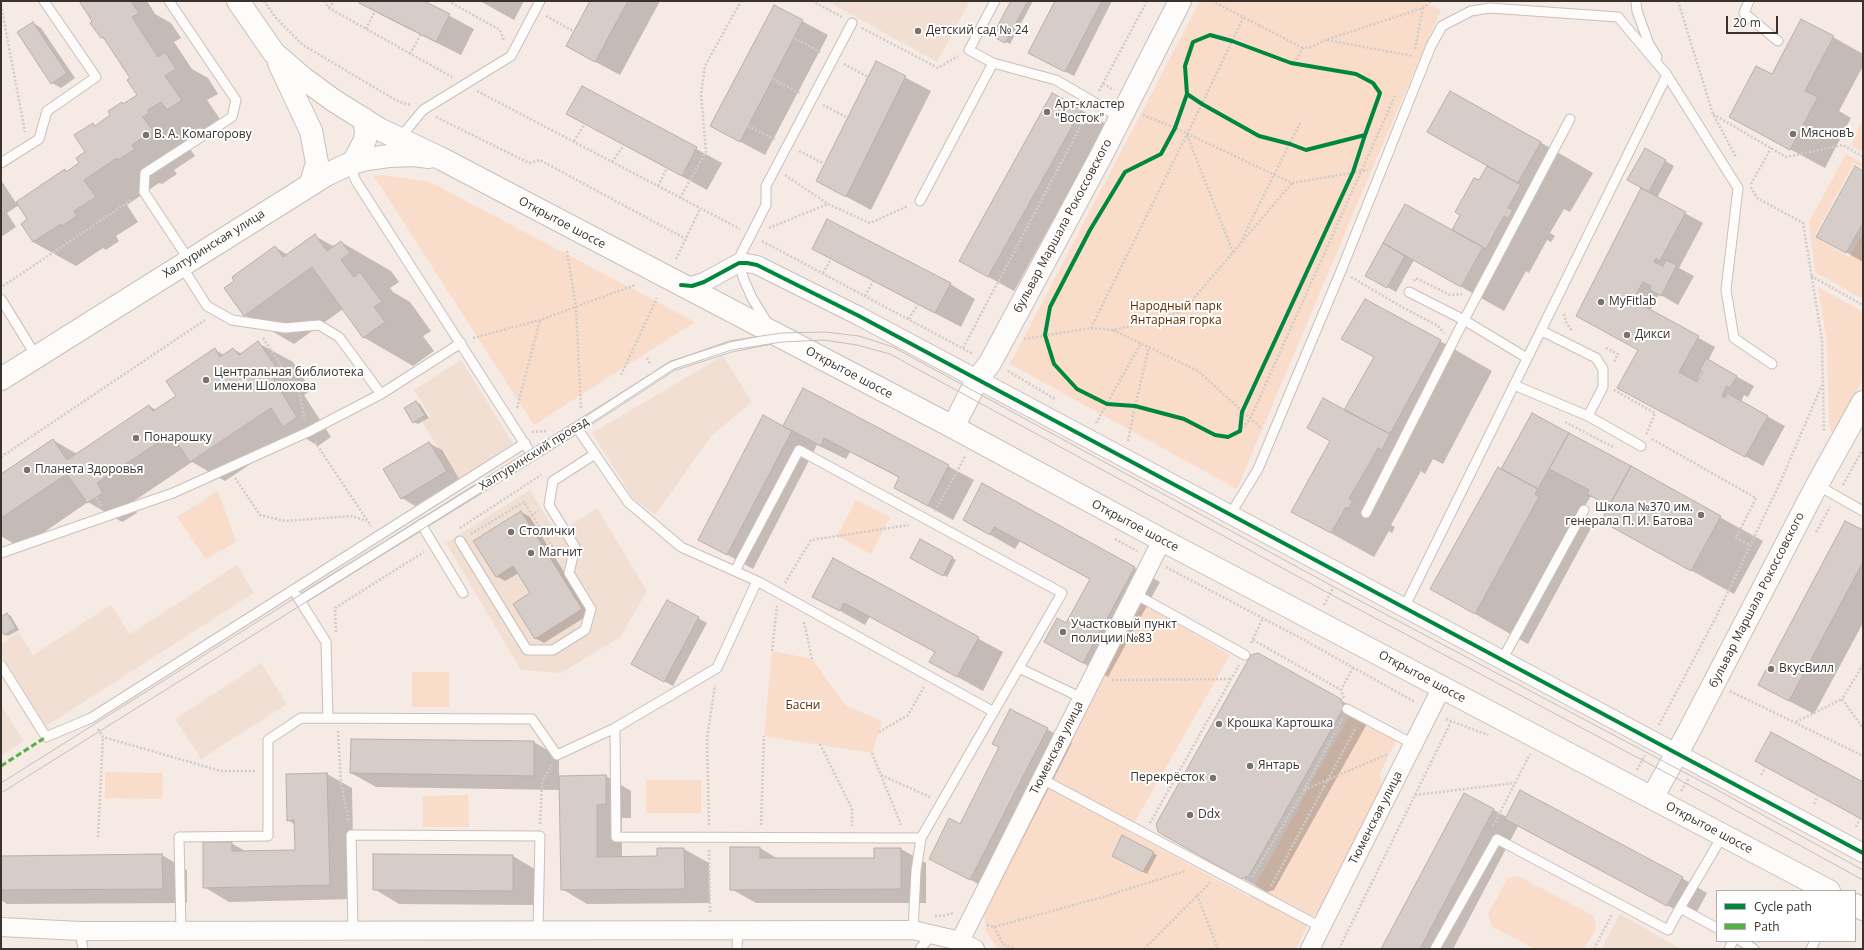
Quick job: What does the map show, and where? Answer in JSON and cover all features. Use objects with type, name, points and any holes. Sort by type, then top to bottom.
[{"type":"main road","points":[[238,1],[274,53],[311,131],[317,163],[311,183]]},
{"type":"main road","name":"бульвар Маршала Рокоссовского","points":[[953,427],[1131,116],[1180,1]]},
{"type":"main road","name":"Открытое шоссе","points":[[274,53],[303,78],[364,119],[399,139],[442,159],[953,427],[1162,540],[1827,890]]},
{"type":"main road","points":[[351,164],[365,140],[366,131],[364,119]]},
{"type":"main road","name":"Халтуринская улица","points":[[1,378],[311,183],[351,164],[390,156],[414,155],[442,159]]},
{"type":"main road","name":"бульвар Маршала Рокоссовского","points":[[1652,798],[1686,758],[1817,486],[1863,402]]},
{"type":"street","points":[[681,285],[692,286],[704,282],[739,263],[757,265],[859,316],[984,371],[1230,515],[1863,854]]},
{"type":"street","name":"Тюменская улица","points":[[967,945],[1042,779],[1162,540]]},
{"type":"street","name":"Тюменская улица","points":[[1310,949],[1442,687]]},
{"type":"street","points":[[1,927],[80,931],[738,930],[913,922],[933,933],[967,945]]},
{"type":"lane","points":[[1,163],[39,139],[47,111],[96,77],[44,1]]},
{"type":"lane","points":[[169,1],[236,100],[232,117],[144,173],[144,192],[185,262],[207,306],[232,320],[285,328],[319,325],[339,337],[381,394]]},
{"type":"lane","points":[[399,139],[423,110],[511,56],[540,1]]},
{"type":"lane","points":[[995,1],[969,50],[993,63],[1056,80],[1093,102],[1131,116]]},
{"type":"lane","points":[[1636,1],[1637,11],[1649,44],[1738,188],[1726,290],[1734,338],[1772,364]]},
{"type":"lane","points":[[1749,1],[1744,13],[1778,41]]},
{"type":"lane","points":[[1230,515],[1258,469],[1338,278],[1431,46],[1442,26],[1471,11],[1490,8],[1618,17],[1667,75]]},
{"type":"lane","points":[[777,335],[752,298],[739,263],[741,254],[766,205],[766,186],[852,23]]},
{"type":"lane","points":[[920,201],[993,63]]},
{"type":"lane","points":[[1404,608],[1667,75]]},
{"type":"lane","points":[[1366,512],[1464,320],[1570,119]]},
{"type":"lane","points":[[351,164],[356,181],[461,342],[532,455]]},
{"type":"lane","points":[[1409,292],[1464,320],[1527,358]]},
{"type":"lane","points":[[1,299],[36,356]]},
{"type":"lane","points":[[1542,331],[1596,358],[1603,370],[1603,387],[1588,416]]},
{"type":"lane","name":"Халтуринский проезд","points":[[300,600],[577,428],[672,366],[731,347],[777,335]]},
{"type":"lane","points":[[1,553],[173,493],[308,432],[381,394],[461,342]]},
{"type":"lane","points":[[1514,384],[1588,416],[1641,446]]},
{"type":"lane","points":[[577,428],[628,502],[681,546],[757,581],[994,712]]},
{"type":"lane","points":[[1,665],[46,737],[91,718],[525,443]]},
{"type":"lane","points":[[735,571],[799,450],[1062,593],[921,838],[916,871],[913,922]]},
{"type":"lane","points":[[460,541],[527,650],[553,650],[585,630],[591,609],[569,573],[575,547],[549,505],[553,481],[595,454]]},
{"type":"lane","points":[[1817,486],[1863,510]]},
{"type":"lane","points":[[1502,660],[1584,510]]},
{"type":"lane","points":[[421,524],[464,593]]},
{"type":"lane","points":[[181,931],[179,837],[268,836],[268,740],[301,718],[532,719],[557,755],[615,728],[717,668],[757,581]]},
{"type":"lane","points":[[294,589],[326,642],[333,718]]},
{"type":"lane","points":[[1135,594],[1245,655]]},
{"type":"lane","points":[[1020,668],[1082,698]]},
{"type":"lane","points":[[1347,709],[1361,718],[1412,744]]},
{"type":"lane","points":[[615,728],[616,837],[709,836],[921,838]]},
{"type":"lane","points":[[1042,779],[1321,927]]},
{"type":"lane","points":[[353,930],[351,835],[540,836],[538,930]]},
{"type":"lane","points":[[1435,949],[1497,839],[1668,930],[1723,835]]},
{"type":"lane","points":[[1680,908],[1716,927]]},
{"type":"lane","points":[[737,949],[738,930]]},
{"type":"lane","points":[[80,931],[83,949]]},
{"type":"lane","points":[[920,949],[933,933]]},
{"type":"lane","points":[[1743,942],[1754,949]]},
{"type":"path","points":[[264,1],[276,18],[303,45],[399,102],[415,106],[529,163],[540,160],[686,238]]},
{"type":"path","points":[[324,1],[329,8],[465,84],[964,348],[984,371]]},
{"type":"path","points":[[329,8],[334,1]]},
{"type":"path","points":[[448,1],[500,30],[511,56]]},
{"type":"path","points":[[680,198],[706,152],[701,94],[705,66],[741,1]]},
{"type":"path","points":[[812,1],[938,68],[969,50]]},
{"type":"path","points":[[964,348],[1146,1]]},
{"type":"path","points":[[1212,1],[1304,48],[1311,47],[1326,40],[1423,8],[1431,1]]},
{"type":"path","points":[[1678,1],[1713,114],[1739,164]]},
{"type":"path","points":[[1,5],[27,147]]},
{"type":"path","points":[[1410,63],[1413,56],[1423,8]]},
{"type":"path","points":[[366,29],[375,11]]},
{"type":"path","points":[[1091,328],[1243,18]]},
{"type":"path","points":[[410,54],[421,34]]},
{"type":"path","points":[[1225,39],[1239,44]]},
{"type":"path","points":[[1326,40],[1413,56]]},
{"type":"path","points":[[1302,65],[1292,63],[1304,48]]},
{"type":"path","points":[[1234,434],[1240,431],[1250,419],[1397,92]]},
{"type":"path","points":[[1197,101],[1209,108]]},
{"type":"path","points":[[1713,114],[1786,157],[1843,145],[1863,157]]},
{"type":"path","points":[[1131,116],[1175,128],[1292,183],[1382,167]]},
{"type":"path","points":[[1171,135],[1177,121]]},
{"type":"path","points":[[1240,244],[1301,121]]},
{"type":"path","points":[[574,141],[585,124]]},
{"type":"path","points":[[1187,134],[1233,252]]},
{"type":"path","points":[[1284,142],[1296,146]]},
{"type":"path","points":[[612,162],[624,145]]},
{"type":"path","points":[[1750,185],[1771,148]]},
{"type":"path","points":[[1349,179],[1355,165]]},
{"type":"path","points":[[658,186],[667,168]]},
{"type":"path","points":[[775,169],[828,204],[870,223],[920,201]]},
{"type":"path","points":[[1746,178],[1757,198],[1803,223],[1822,340],[1823,429],[1834,454],[1854,466]]},
{"type":"path","points":[[1112,330],[1157,320],[1184,310],[1292,183]]},
{"type":"path","points":[[1,287],[144,192]]},
{"type":"path","points":[[752,235],[828,204]]},
{"type":"path","points":[[676,259],[700,209]]},
{"type":"path","points":[[567,250],[576,308],[582,410]]},
{"type":"path","points":[[823,273],[831,259]]},
{"type":"path","points":[[1811,276],[1862,305],[1863,301]]},
{"type":"path","points":[[865,296],[873,281]]},
{"type":"path","points":[[461,342],[484,334],[540,320],[635,285]]},
{"type":"path","points":[[1366,285],[1402,307]]},
{"type":"path","points":[[621,375],[657,298]]},
{"type":"path","points":[[908,319],[918,304]]},
{"type":"path","points":[[1563,308],[1569,326],[1572,331],[1578,334]]},
{"type":"path","points":[[1,457],[217,312]]},
{"type":"path","points":[[513,425],[540,320]]},
{"type":"path","points":[[253,323],[299,392],[308,432],[377,536]]},
{"type":"path","points":[[1046,328],[1045,335],[1047,342]]},
{"type":"path","points":[[1018,340],[1091,328],[1112,330],[1141,342],[1198,371],[1250,419]]},
{"type":"path","points":[[1096,423],[1141,342]]},
{"type":"path","points":[[1128,441],[1149,347]]},
{"type":"path","points":[[1604,348],[1618,354],[1612,366]]},
{"type":"path","points":[[648,358],[651,366]]},
{"type":"path","points":[[1661,722],[1716,617],[1780,483],[1823,383]]},
{"type":"path","points":[[1610,385],[1612,389],[1655,413]]},
{"type":"path","points":[[1101,401],[1107,404],[1114,404]]},
{"type":"path","points":[[1128,405],[1142,408]]},
{"type":"path","points":[[1240,431],[1242,412],[1245,405]]},
{"type":"path","points":[[1559,419],[1592,438]]},
{"type":"path","points":[[531,432],[548,431]]},
{"type":"path","points":[[1646,436],[1756,498],[1736,538],[1750,545]]},
{"type":"path","points":[[772,651],[779,593],[811,540],[930,521],[974,439]]},
{"type":"path","points":[[228,468],[260,515],[285,521],[351,516],[367,521]]},
{"type":"path","points":[[336,640],[335,608],[548,471]]},
{"type":"path","points":[[460,541],[524,502],[569,573]]},
{"type":"path","points":[[532,515],[549,505]]},
{"type":"path","points":[[1246,887],[1304,790],[1347,709],[1342,690],[1353,668],[1304,640],[1341,574]]},
{"type":"path","points":[[801,606],[812,659]]},
{"type":"path","points":[[1144,834],[1245,655],[1263,618]]},
{"type":"path","points":[[1252,640],[1342,690]]},
{"type":"path","points":[[1796,722],[1842,699],[1863,665]]},
{"type":"path","points":[[710,916],[707,739],[717,668]]},
{"type":"path","points":[[879,732],[908,715],[930,676]]},
{"type":"path","points":[[1111,680],[1231,679]]},
{"type":"path","points":[[1728,690],[1863,756]]},
{"type":"path","points":[[1842,699],[1863,728]]},
{"type":"path","points":[[91,718],[103,737],[98,837]]},
{"type":"path","points":[[333,718],[341,783],[351,835]]},
{"type":"path","points":[[1265,898],[1361,718]]},
{"type":"path","points":[[1339,949],[1452,722]]},
{"type":"path","points":[[761,837],[764,736]]},
{"type":"path","points":[[103,737],[221,772],[267,771]]},
{"type":"path","points":[[820,744],[852,808],[852,837]]},
{"type":"path","points":[[1304,790],[1412,744]]},
{"type":"path","points":[[1497,839],[1493,827],[1531,752]]},
{"type":"path","points":[[872,753],[906,838]]},
{"type":"path","points":[[540,836],[542,782],[557,755]]},
{"type":"path","points":[[1672,808],[1686,758]]},
{"type":"path","points":[[1761,775],[1766,767]]},
{"type":"path","points":[[881,775],[942,802]]},
{"type":"path","points":[[1415,795],[1515,783]]},
{"type":"path","points":[[1814,804],[1818,795]]},
{"type":"path","points":[[1856,827],[1860,818]]},
{"type":"path","points":[[985,924],[994,927],[1098,898],[1204,865]]},
{"type":"path","points":[[1144,949],[1220,874]]},
{"type":"path","points":[[1197,896],[1218,949]]},
{"type":"path","points":[[1594,949],[1618,903]]},
{"type":"path","points":[[913,922],[958,911]]},
{"type":"path","points":[[994,927],[1003,944],[1016,949]]},
{"type":"shaded area","name":"Детский сад № 24","points":[[827,1],[970,1],[937,62]]},
{"type":"shaded area","points":[[723,356],[752,402],[712,435],[655,515],[633,498],[592,433]]},
{"type":"shaded area","points":[[461,360],[513,443],[458,479],[422,422],[431,417],[414,390]]},
{"type":"shaded area","points":[[530,490],[557,534],[597,508],[647,591],[620,637],[561,673],[521,670],[446,543]]},
{"type":"shaded area","points":[[237,565],[254,593],[46,726],[1,654],[1,645],[18,632],[33,655],[111,605],[130,634]]},
{"type":"shaded area","points":[[261,663],[287,704],[201,759],[175,719]]},
{"type":"shaded area","points":[[1,706],[24,741],[1,756]]},
{"type":"shaded area","points":[[1620,914],[1681,949],[1601,949]]},
{"type":"green space","name":"Народный парк Янтарная горка","points":[[1200,1],[1420,1],[1441,10],[1237,489],[1010,364]]},
{"type":"green space","points":[[1863,119],[1863,153],[1851,145]]},
{"type":"green space","points":[[1846,154],[1863,163],[1863,168],[1854,163],[1814,237],[1849,257],[1863,233],[1863,294],[1861,298],[1815,272],[1809,222]]},
{"type":"green space","points":[[383,175],[430,182],[695,322],[534,425],[374,176]]},
{"type":"green space","points":[[1818,287],[1863,312],[1863,379],[1833,435],[1829,426],[1827,341]]},
{"type":"green space","points":[[218,491],[236,542],[206,559],[177,517]]},
{"type":"green space","points":[[856,500],[890,517],[871,554],[837,536]]},
{"type":"green space","points":[[1142,604],[1230,655],[1129,832],[1249,897],[1313,779],[1349,717],[1396,741],[1380,773],[1382,792],[1320,911],[1312,916],[1296,949],[1000,949],[986,932],[984,910]]},
{"type":"green space","name":"Басни","points":[[772,651],[812,659],[846,706],[882,721],[872,753],[764,736]]},
{"type":"green space","points":[[412,672],[449,672],[449,707],[412,707]]},
{"type":"green space","points":[[105,772],[163,773],[162,799],[105,798]]},
{"type":"green space","points":[[646,780],[701,780],[701,813],[646,813]]},
{"type":"green space","points":[[468,795],[469,827],[423,827],[423,796]]},
{"type":"green space","points":[[1518,876],[1594,916],[1596,929],[1584,949],[1535,949],[1492,927],[1488,914],[1508,878]]},
{"type":"building","points":[[79,1],[131,1],[139,13],[132,17],[158,57],[165,52],[176,69],[165,76],[182,100],[167,110],[161,102],[148,110],[149,113],[143,117],[153,131],[132,145],[135,149],[118,160],[117,158],[84,180],[96,197],[74,211],[77,216],[62,226],[61,224],[33,242],[21,224],[27,219],[16,202],[65,169],[66,172],[79,163],[76,158],[85,152],[74,135],[93,123],[95,126],[110,115],[108,111],[137,95],[127,80],[130,78],[103,37],[101,38],[90,23],[92,21]]},
{"type":"building","points":[[359,1],[424,1],[450,14],[436,42],[359,3]]},
{"type":"building","points":[[590,1],[628,1],[595,62],[566,46]]},
{"type":"building","points":[[1011,1],[1028,1],[1005,43],[992,36]]},
{"type":"building","points":[[1055,1],[1102,1],[1065,72],[1028,53]]},
{"type":"building","points":[[774,5],[803,20],[740,142],[710,126]]},
{"type":"building","points":[[1801,19],[1834,36],[1805,91],[1818,97],[1790,150],[1729,117],[1756,66],[1772,74]]},
{"type":"building","points":[[33,22],[67,73],[51,84],[17,32]]},
{"type":"building","points":[[876,61],[906,76],[846,197],[816,181]]},
{"type":"building","points":[[582,86],[697,147],[682,176],[566,114]]},
{"type":"building","points":[[1450,91],[1541,142],[1518,183],[1427,132]]},
{"type":"building","points":[[1052,93],[1082,109],[988,277],[959,261]]},
{"type":"building","points":[[1645,148],[1666,160],[1649,192],[1627,180]]},
{"type":"building","points":[[1487,166],[1521,185],[1508,208],[1513,210],[1508,219],[1504,216],[1486,249],[1452,230],[1460,215],[1455,212],[1474,178],[1479,180]]},
{"type":"building","points":[[1855,166],[1863,171],[1863,223],[1846,253],[1816,237]]},
{"type":"building","points":[[1641,188],[1686,212],[1660,261],[1656,258],[1654,262],[1663,266],[1666,260],[1677,265],[1661,296],[1650,290],[1651,286],[1643,282],[1633,300],[1699,336],[1679,372],[1697,382],[1703,372],[1700,370],[1706,358],[1737,376],[1730,388],[1727,386],[1722,396],[1725,398],[1727,393],[1768,416],[1745,457],[1617,388],[1638,350],[1576,316]]},
{"type":"building","points":[[1405,204],[1483,247],[1461,287],[1383,243]]},
{"type":"building","points":[[827,219],[951,283],[935,313],[812,249]]},
{"type":"building","points":[[315,234],[327,251],[341,241],[350,253],[341,260],[354,277],[360,272],[382,302],[374,307],[385,322],[363,338],[312,267],[244,316],[224,288],[234,281],[232,277],[275,246],[283,257]]},
{"type":"building","points":[[1383,243],[1405,256],[1387,288],[1365,276]]},
{"type":"building","points":[[1365,299],[1441,340],[1390,434],[1344,410],[1374,357],[1341,339]]},
{"type":"building","points":[[258,341],[278,370],[271,375],[297,417],[283,427],[271,408],[190,462],[171,434],[97,483],[103,493],[87,503],[67,474],[1,518],[1,474],[53,439],[67,460],[149,405],[153,411],[176,396],[166,381],[215,348],[220,357],[233,348],[239,355]]},
{"type":"building","points":[[803,388],[949,465],[928,506],[894,488],[899,477],[824,438],[821,446],[783,426]]},
{"type":"building","points":[[1323,398],[1390,434],[1382,450],[1378,448],[1349,499],[1353,501],[1348,509],[1346,507],[1331,533],[1291,512],[1330,441],[1307,428]]},
{"type":"building","points":[[416,401],[425,415],[413,423],[404,408]]},
{"type":"building","points":[[1532,413],[1569,433],[1538,489],[1501,469]]},
{"type":"building","points":[[763,415],[792,431],[727,555],[698,540]]},
{"type":"building","points":[[1569,433],[1631,466],[1609,506],[1587,494],[1589,490],[1549,469]]},
{"type":"building","points":[[429,442],[447,471],[401,499],[383,469]]},
{"type":"building","points":[[1631,466],[1721,516],[1691,571],[1601,521]]},
{"type":"building","points":[[1498,467],[1538,489],[1535,494],[1539,497],[1475,614],[1430,589]]},
{"type":"building","points":[[982,483],[1135,567],[1083,663],[1044,642],[1057,618],[1066,623],[1090,579],[994,527],[990,535],[963,520]]},
{"type":"building","points":[[521,511],[582,609],[535,639],[513,604],[530,593],[513,566],[496,577],[473,541]]},
{"type":"building","points":[[1845,521],[1863,530],[1863,562],[1789,701],[1758,685]]},
{"type":"building","points":[[920,539],[953,557],[943,576],[910,558]]},
{"type":"building","points":[[833,558],[979,637],[957,677],[929,662],[935,652],[844,603],[840,611],[812,597]]},
{"type":"building","points":[[667,600],[699,617],[664,682],[631,664]]},
{"type":"building","points":[[7,613],[16,628],[4,635],[1,630],[1,617]]},
{"type":"building","name":"Янтарь","points":[[1258,653],[1341,699],[1344,707],[1249,876],[1241,879],[1158,832],[1156,824],[1251,655]]},
{"type":"building","points":[[1010,709],[1048,728],[970,880],[929,859],[949,818],[960,824],[999,747],[992,744]]},
{"type":"building","points":[[1771,732],[1863,782],[1863,820],[1755,761]]},
{"type":"building","points":[[351,739],[534,741],[534,776],[350,773]]},
{"type":"building","points":[[327,773],[330,885],[203,888],[203,842],[232,842],[232,851],[295,850],[294,820],[287,821],[286,774]]},
{"type":"building","points":[[606,775],[606,804],[597,805],[597,857],[657,856],[657,848],[684,848],[685,889],[561,890],[559,776]]},
{"type":"building","points":[[1520,790],[1683,877],[1667,906],[1505,819]]},
{"type":"building","points":[[1464,793],[1494,809],[1420,949],[1381,949]]},
{"type":"building","points":[[1122,835],[1154,852],[1143,872],[1112,856]]},
{"type":"building","points":[[730,847],[760,847],[760,858],[874,858],[874,848],[901,848],[901,889],[730,890]]},
{"type":"building","points":[[162,854],[163,889],[1,890],[1,856]]},
{"type":"building","points":[[373,854],[513,855],[513,891],[373,890]]},
{"type":"tram line","points":[[1,783],[670,362],[729,341],[781,333],[825,332],[859,336],[893,347],[1334,587],[1710,786],[1863,870]]},
{"type":"tram line","points":[[1,793],[579,431],[674,369],[732,350],[782,342],[824,340],[857,345],[890,354],[1330,594],[1706,794],[1863,880]]},
{"type":"marked path","points":[[1,766],[46,737]]},
{"type":"cycle path","points":[[1187,94],[1175,128],[1161,154],[1125,172],[1090,230],[1050,307],[1045,335],[1054,364],[1077,389],[1107,404],[1135,406],[1184,419],[1215,435],[1228,437],[1240,431],[1242,412],[1353,172],[1380,93],[1373,83],[1356,74],[1291,63],[1232,41],[1210,35],[1193,42],[1185,66],[1187,94],[1259,136],[1306,150],[1365,135]]},
{"type":"cycle path","points":[[681,285],[692,286],[704,282],[739,263],[757,265],[859,316],[1863,853]]},
{"type":"place","name":"Детский сад № 24","points":[[918,31]]},
{"type":"place","name":"Арт-кластер \"Восток\"","points":[[1047,112]]},
{"type":"place","name":"МясновЪ","points":[[1793,134]]},
{"type":"place","name":"В. А. Комагорову","points":[[146,135]]},
{"type":"place","name":"MyFitlab","points":[[1601,302]]},
{"type":"place","name":"Дикси","points":[[1627,335]]},
{"type":"place","name":"Центральная библиотека имени Шолохова","points":[[206,380]]},
{"type":"place","name":"Понарошку","points":[[136,438]]},
{"type":"place","name":"Планета Здоровья","points":[[27,470]]},
{"type":"place","name":"Школа №370 им. генерала П. И. Батова","points":[[1701,515]]},
{"type":"place","name":"Столички","points":[[511,532]]},
{"type":"place","name":"Магнит","points":[[531,553]]},
{"type":"place","name":"Участковый пункт полиции №83","points":[[1063,632]]},
{"type":"place","name":"ВкусВилл","points":[[1771,669]]},
{"type":"place","name":"Крошка Картошка","points":[[1219,724]]},
{"type":"place","name":"Янтарь","points":[[1250,766]]},
{"type":"place","name":"Перекрёсток","points":[[1213,778]]},
{"type":"place","name":"Ddx","points":[[1190,815]]}]
